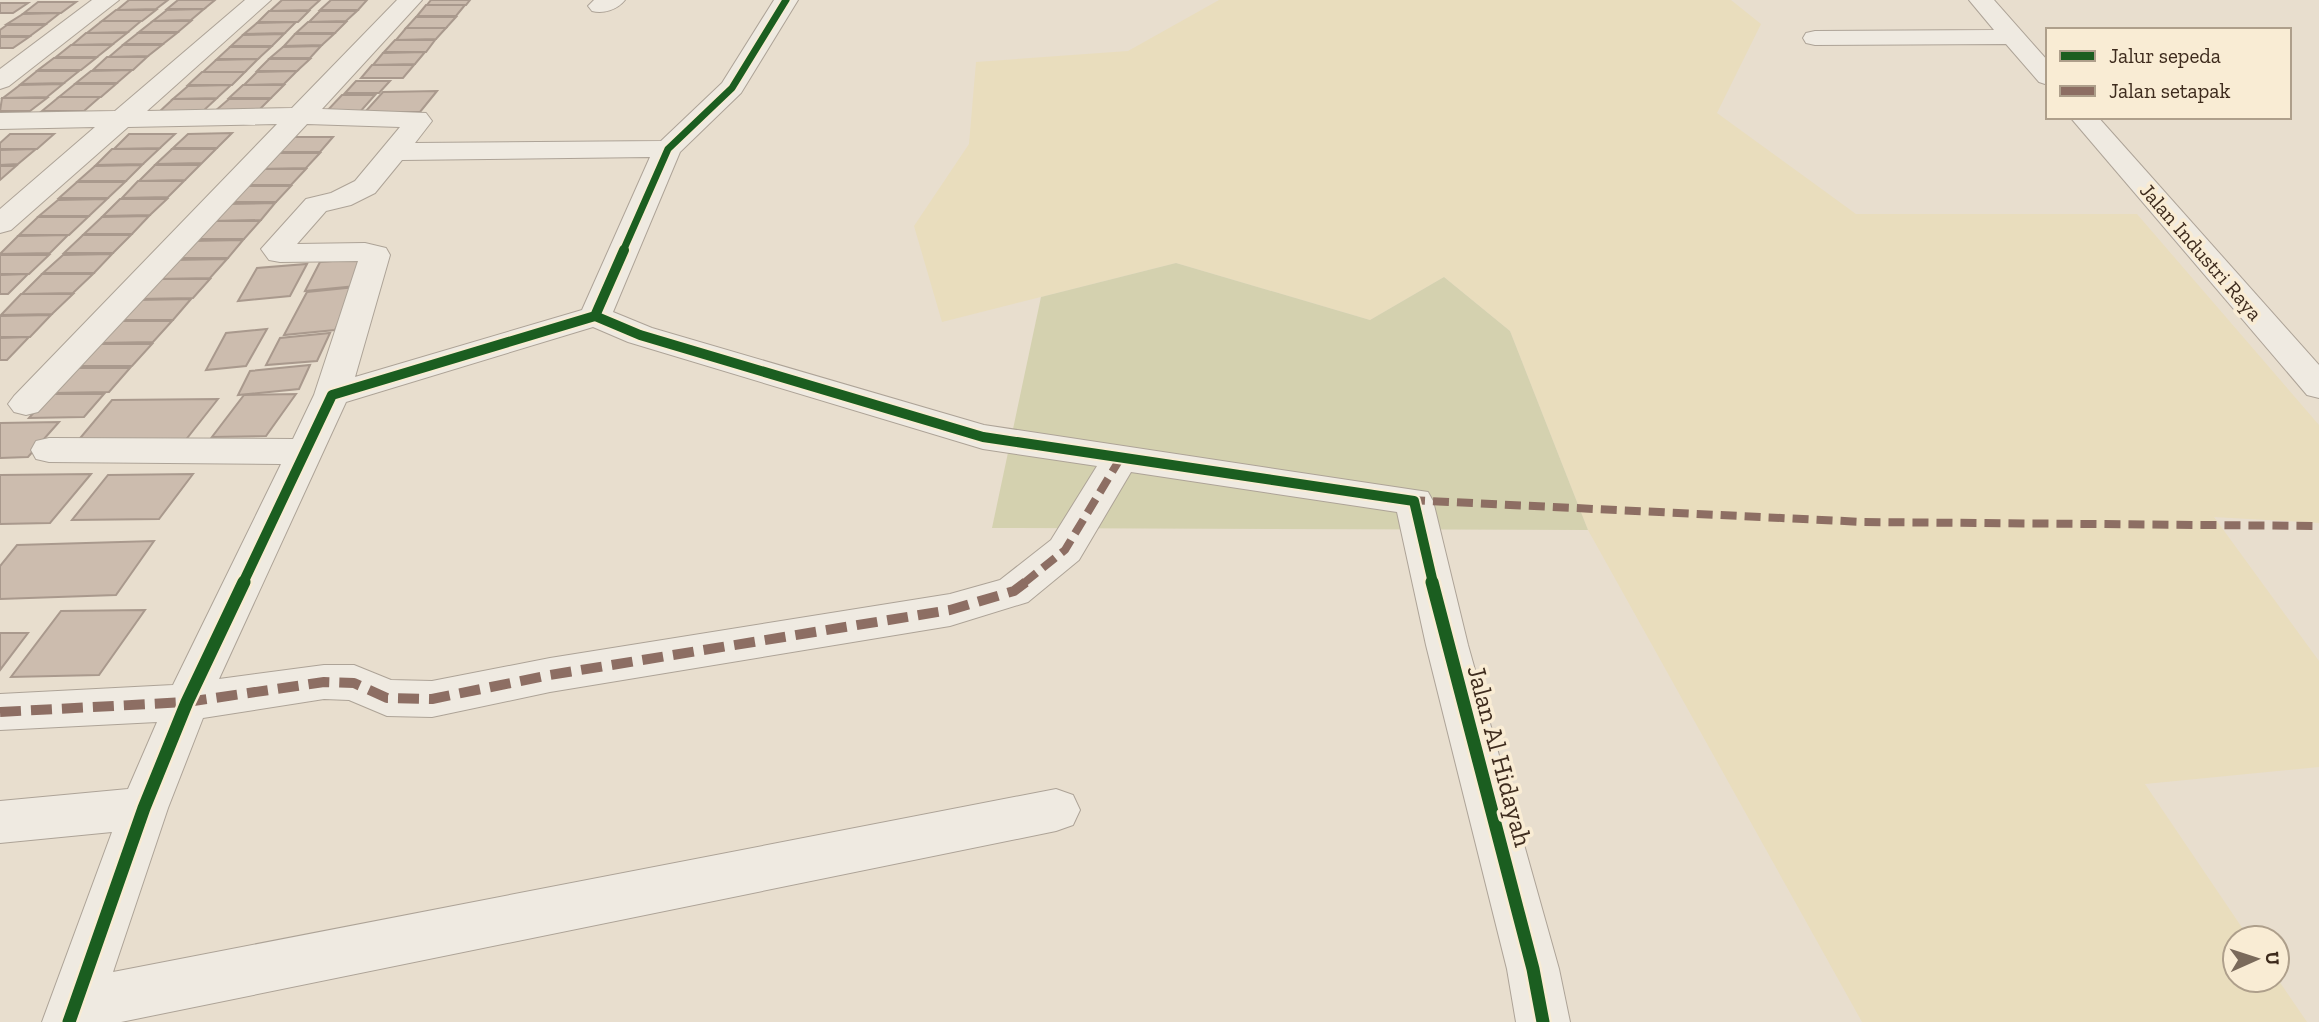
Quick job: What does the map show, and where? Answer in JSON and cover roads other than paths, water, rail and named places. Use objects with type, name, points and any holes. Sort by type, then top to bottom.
[{"type":"street","points":[[0,81],[107,0]]},
{"type":"street","points":[[0,224],[259,0]]},
{"type":"street","points":[[26,404],[410,0]]},
{"type":"street","points":[[596,316],[668,149],[732,88],[786,0]]},
{"type":"street","points":[[1981,0],[2046,75]]},
{"type":"street","points":[[1815,38],[2013,37]]},
{"type":"street","points":[[0,121],[299,116],[419,121],[365,187],[341,199],[316,205],[276,248],[280,253],[365,252],[375,256],[332,395],[187,702],[144,808],[72,1014]]},
{"type":"street","name":"Jalan Industri Raya","points":[[2085,119],[2319,387]]},
{"type":"street","points":[[393,152],[668,149]]},
{"type":"street","points":[[0,712],[187,702],[324,682],[354,683],[387,698],[432,699],[550,675],[950,610],[1013,591],[1065,550],[1120,459],[983,437],[640,335],[596,316],[332,395]]},
{"type":"street","points":[[49,450],[162,453],[305,451]]},
{"type":"street","name":"Jalan Al Hidayah","points":[[1120,459],[1414,501],[1447,645],[1532,969],[1543,1022]]},
{"type":"street","points":[[0,822],[144,808]]},
{"type":"street","points":[[72,1014],[1056,810]]}]
